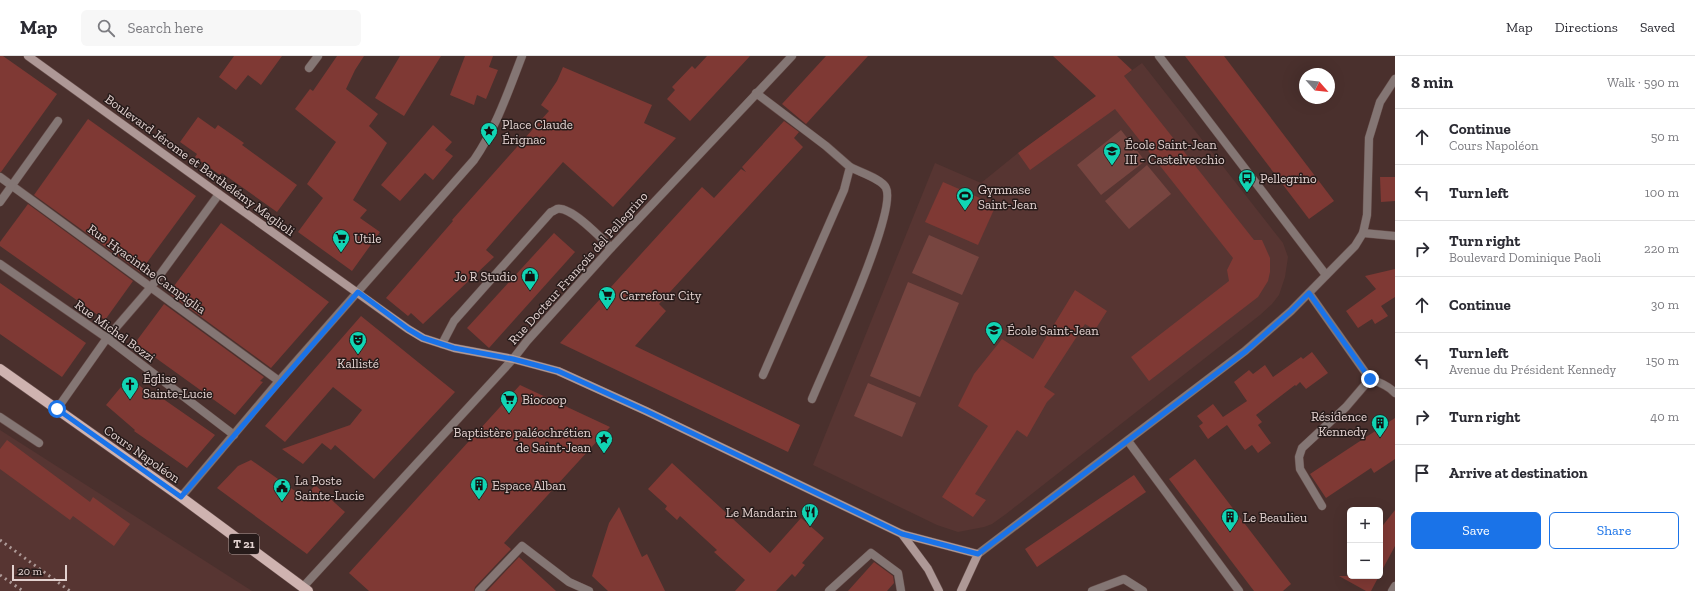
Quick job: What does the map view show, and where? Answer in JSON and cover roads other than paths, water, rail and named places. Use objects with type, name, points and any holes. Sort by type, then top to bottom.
[{"type":"main road","name":"Boulevard Jérome et Barthélémy Maglioli","points":[[28,56],[219,194],[423,338],[472,352],[513,359],[558,371],[646,411],[902,534],[978,554]]},
{"type":"main road","name":"Cours Napoléon","points":[[0,369],[181,497],[306,589]]},
{"type":"main road","points":[[902,534],[928,569],[939,591]]},
{"type":"main road","points":[[961,591],[978,554]]},
{"type":"street","points":[[309,68],[318,56]]},
{"type":"street","points":[[181,497],[279,381],[474,160],[486,142],[499,115],[522,56]]},
{"type":"street","name":"Rue Docteur François del Pellegrino","points":[[306,589],[513,359],[527,340],[611,248],[792,56]]},
{"type":"street","points":[[1159,56],[1326,275]]},
{"type":"street","points":[[978,554],[1246,351],[1291,311],[1355,246],[1363,234],[1367,215],[1369,138],[1380,102],[1395,78]]},
{"type":"street","points":[[756,93],[826,146],[850,167],[880,182],[886,188],[888,195],[886,214],[875,248],[812,399]]},
{"type":"street","points":[[0,202],[58,120]]},
{"type":"street","points":[[763,375],[844,190],[850,167]]},
{"type":"street","name":"Rue Hyacinthe Campiglia","points":[[0,177],[279,381]]},
{"type":"street","points":[[57,409],[107,338],[151,287],[219,194]]},
{"type":"street","points":[[442,344],[454,321],[551,212],[557,209],[564,210],[574,215],[611,248]]},
{"type":"street","points":[[1363,234],[1395,236]]},
{"type":"street","name":"Rue Michel Bozzi","points":[[0,264],[107,338],[234,435]]},
{"type":"street","points":[[1309,293],[1370,379],[1386,386],[1395,394]]},
{"type":"street","points":[[1322,506],[1300,469],[1299,457],[1302,448],[1346,407],[1370,379]]},
{"type":"street","points":[[0,417],[39,443]]},
{"type":"street","points":[[1128,441],[1239,591]]},
{"type":"street","points":[[479,591],[522,546],[569,582],[589,591]]},
{"type":"street","points":[[829,591],[871,553],[898,573],[901,591]]},
{"type":"street","points":[[1092,591],[1124,579],[1143,591]]},
{"type":"street","points":[[1392,591],[1395,586]]},
{"type":"railway","points":[[0,540],[70,591]]},
{"type":"railway","points":[[0,575],[23,591]]},
{"type":"place","name":"Place Claude Érignac","points":[[489,146]]},
{"type":"place","name":"École Saint-Jean III - Castelvecchio","points":[[1112,166]]},
{"type":"place","name":"Pellegrino","points":[[1247,193]]},
{"type":"place","name":"Gymnase Saint-Jean","points":[[965,211]]},
{"type":"place","name":"Utile","points":[[341,253]]},
{"type":"place","name":"Jo R Studio","points":[[530,291]]},
{"type":"place","name":"Carrefour City","points":[[607,310]]},
{"type":"place","name":"École Saint-Jean","points":[[994,345]]},
{"type":"place","name":"Kallisté","points":[[358,355]]},
{"type":"place","name":"Église Sainte-Lucie","points":[[130,400]]},
{"type":"place","name":"Biocoop","points":[[509,414]]},
{"type":"place","name":"Résidence Kennedy","points":[[1380,438]]},
{"type":"place","name":"Baptistère paléochrétien de Saint-Jean","points":[[604,454]]},
{"type":"place","name":"Espace Alban","points":[[479,500]]},
{"type":"place","name":"La Poste Sainte-Lucie","points":[[282,502]]},
{"type":"place","name":"Le Mandarin","points":[[810,527]]},
{"type":"place","name":"Le Beaulieu","points":[[1230,532]]}]
